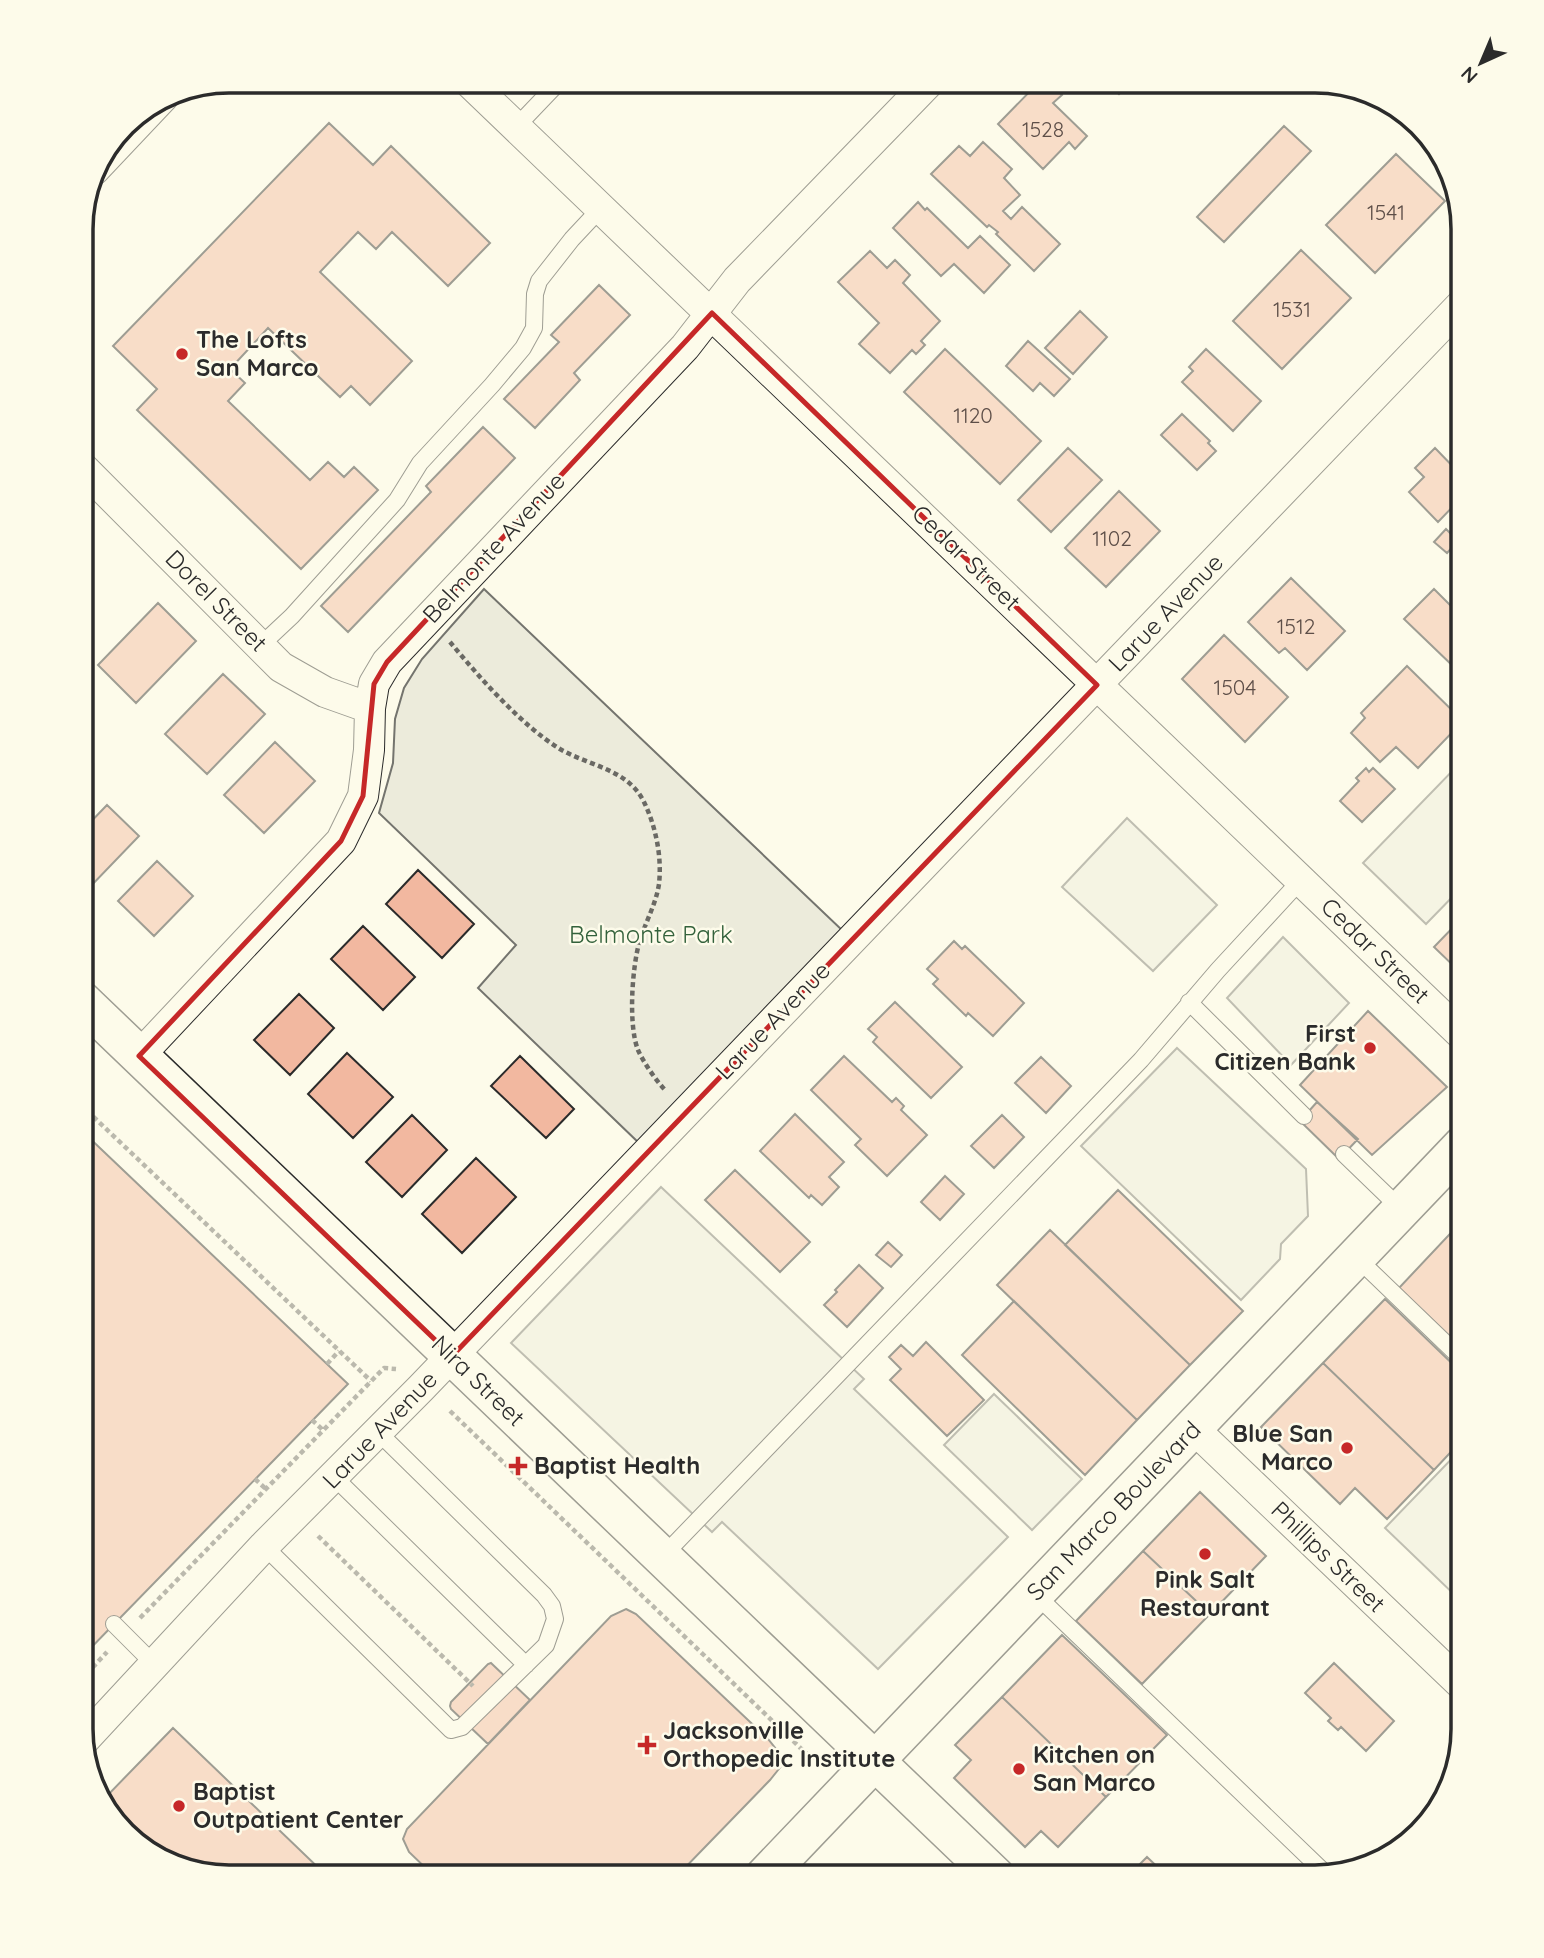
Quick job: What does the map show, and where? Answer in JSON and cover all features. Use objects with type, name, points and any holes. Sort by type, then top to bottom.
[{"type":"street","name":"Cedar Street","points":[[482,93],[1451,1024]]},
{"type":"street","name":"Belmonte Avenue","points":[[139,1056],[341,841],[363,796],[374,684],[387,662],[685,347],[737,280],[918,93]]},
{"type":"street","name":"Larue Avenue","points":[[93,1730],[264,1546],[379,1433],[1451,317]]},
{"type":"street","name":"Dorel Street","points":[[93,480],[281,667],[325,692],[370,709]]},
{"type":"street","name":"Nira Street","points":[[93,1012],[982,1865]]},
{"type":"street","name":"San Marco Boulevard","points":[[776,1865],[1451,1159]]},
{"type":"street","name":"Phillips Street","points":[[1193,1428],[1451,1674]]},
{"type":"lane","points":[[517,126],[549,93]]},
{"type":"lane","points":[[260,646],[287,621],[397,500],[420,463],[523,348],[534,328],[535,295],[539,281],[601,208]]},
{"type":"lane","points":[[662,1557],[1142,1060],[1189,1002],[1301,880]]},
{"type":"lane","points":[[1189,1002],[1304,1116]]},
{"type":"lane","points":[[1344,1154],[1402,1210]]},
{"type":"lane","points":[[1356,1258],[1451,1348]]},
{"type":"lane","points":[[264,1546],[451,1730],[462,1727],[526,1665],[546,1645],[555,1619],[552,1606],[379,1433]]},
{"type":"lane","points":[[334,1477],[526,1665]]},
{"type":"lane","points":[[1035,1594],[1317,1865]]},
{"type":"lane","points":[[119,1629],[155,1665]]},
{"type":"path","points":[[429,618],[527,724],[560,749],[618,775],[631,785],[642,799],[660,854],[659,885],[640,940],[631,996],[633,1022],[638,1049],[659,1083],[686,1112]]},
{"type":"path","points":[[93,1116],[371,1381]]},
{"type":"path","points":[[327,1364],[339,1351]]},
{"type":"path","points":[[93,1663],[119,1629],[384,1368],[397,1369]]},
{"type":"path","points":[[450,1412],[813,1760]]},
{"type":"path","points":[[312,1420],[323,1430]]},
{"type":"path","points":[[312,1530],[489,1701]]},
{"type":"highlighted area","points":[[712,313],[1097,685],[452,1356],[139,1056],[341,841],[363,796],[374,684],[387,662]]},
{"type":"green space","name":"Belmonte Park","points":[[484,589],[843,931],[640,1144],[478,988],[516,945],[379,813],[393,763],[395,719],[404,688],[422,659]]},
{"type":"shaded area","points":[[1451,772],[1451,898],[1426,924],[1363,863]]},
{"type":"shaded area","points":[[1127,818],[1217,905],[1153,971],[1062,887]]},
{"type":"shaded area","points":[[1283,937],[1349,1003],[1291,1065],[1227,998]]},
{"type":"shaded area","points":[[1177,1048],[1306,1169],[1308,1216],[1281,1244],[1280,1259],[1241,1300],[1081,1146]]},
{"type":"shaded area","points":[[661,1187],[864,1379],[854,1389],[1008,1537],[878,1669],[722,1522],[712,1532],[511,1343]]},
{"type":"shaded area","points":[[994,1394],[1082,1479],[1032,1530],[944,1445]]},
{"type":"shaded area","points":[[1451,1459],[1451,1591],[1385,1528]]},
{"type":"building","points":[[1028,93],[1060,93],[1062,95],[1053,103],[1087,136],[1075,149],[1069,142],[1043,169],[998,124]]},
{"type":"building","name":"The Lofts San Marco","points":[[329,123],[373,165],[391,146],[490,243],[448,286],[392,232],[376,249],[358,232],[320,272],[412,361],[370,405],[351,386],[340,397],[268,328],[230,369],[245,383],[228,401],[310,480],[328,462],[344,477],[354,467],[378,490],[301,569],[137,410],[157,389],[113,346]]},
{"type":"building","points":[[1284,126],[1311,151],[1224,242],[1197,217]]},
{"type":"building","points":[[983,142],[1012,169],[1004,178],[1020,195],[1003,211],[1011,219],[1022,207],[1060,244],[1034,271],[996,234],[998,232],[989,225],[987,227],[931,174],[959,146],[970,156]]},
{"type":"building","points":[[1396,154],[1445,201],[1375,273],[1326,225]]},
{"type":"building","points":[[918,202],[968,248],[980,236],[1010,265],[984,293],[954,264],[941,276],[893,228]]},
{"type":"building","points":[[1301,250],[1351,298],[1282,369],[1233,321]]},
{"type":"building","points":[[870,251],[887,268],[895,260],[910,275],[903,283],[940,321],[921,341],[925,345],[916,354],[912,350],[890,373],[859,344],[879,323],[838,282]]},
{"type":"building","points":[[599,285],[630,315],[574,373],[580,380],[535,428],[504,399],[559,342],[551,335]]},
{"type":"building","points":[[1080,311],[1107,337],[1073,374],[1045,348]]},
{"type":"building","points":[[1028,341],[1070,379],[1054,396],[1040,383],[1033,391],[1006,366]]},
{"type":"building","points":[[945,349],[1041,441],[1000,484],[904,392]]},
{"type":"building","points":[[1206,349],[1261,401],[1233,431],[1182,382],[1193,371],[1189,367]]},
{"type":"building","points":[[1182,414],[1210,441],[1208,443],[1216,451],[1197,470],[1161,435]]},
{"type":"building","points":[[483,427],[515,458],[348,632],[321,606],[431,492],[426,486]]},
{"type":"building","points":[[1068,448],[1102,480],[1051,532],[1018,500]]},
{"type":"building","points":[[1435,448],[1451,465],[1451,508],[1438,522],[1409,492],[1424,477],[1415,468]]},
{"type":"building","points":[[1119,491],[1160,531],[1106,587],[1065,548]]},
{"type":"building","points":[[1446,529],[1451,534],[1451,549],[1447,553],[1434,542]]},
{"type":"building","points":[[1291,578],[1345,631],[1307,670],[1285,648],[1279,653],[1248,622]]},
{"type":"building","points":[[1434,589],[1451,606],[1451,664],[1404,619]]},
{"type":"building","points":[[158,603],[196,641],[136,703],[98,665]]},
{"type":"building","points":[[1224,635],[1288,697],[1245,742],[1182,679]]},
{"type":"building","points":[[1407,666],[1451,709],[1451,734],[1418,768],[1396,747],[1380,762],[1351,733],[1365,718],[1361,713]]},
{"type":"building","points":[[223,674],[265,714],[207,774],[165,734]]},
{"type":"building","points":[[275,742],[315,781],[264,833],[224,795]]},
{"type":"building","points":[[1366,768],[1369,772],[1373,768],[1395,789],[1362,822],[1340,801],[1359,781],[1356,778]]},
{"type":"building","points":[[107,805],[139,836],[93,884],[93,820]]},
{"type":"building","points":[[157,861],[193,896],[154,936],[118,901]]},
{"type":"building","points":[[418,870],[474,924],[442,958],[386,904]]},
{"type":"building","points":[[363,926],[415,977],[383,1010],[331,959]]},
{"type":"building","points":[[1451,929],[1451,963],[1434,947]]},
{"type":"building","points":[[954,941],[962,949],[965,946],[1024,1003],[993,1036],[968,1013],[966,1016],[933,984],[938,979],[927,969]]},
{"type":"building","points":[[299,994],[334,1028],[290,1075],[254,1040]]},
{"type":"building","points":[[895,1002],[962,1067],[931,1098],[873,1042],[877,1037],[868,1029]]},
{"type":"building","name":"First Citizen Bank","points":[[1368,1011],[1447,1087],[1372,1155],[1300,1085]]},
{"type":"building","points":[[347,1053],[393,1097],[353,1138],[308,1094]]},
{"type":"building","points":[[520,1056],[574,1109],[546,1138],[491,1086]]},
{"type":"building","points":[[844,1056],[892,1102],[896,1098],[904,1106],[901,1110],[927,1135],[887,1176],[855,1145],[861,1139],[811,1090]]},
{"type":"building","points":[[1041,1057],[1071,1086],[1046,1113],[1015,1083]]},
{"type":"building","points":[[1317,1102],[1358,1139],[1339,1159],[1300,1121]]},
{"type":"building","points":[[795,1114],[844,1162],[829,1177],[839,1187],[822,1205],[811,1195],[809,1198],[760,1151]]},
{"type":"building","points":[[412,1115],[447,1150],[402,1197],[366,1162]]},
{"type":"building","points":[[1002,1115],[1024,1137],[994,1168],[971,1146]]},
{"type":"building","points":[[93,1141],[348,1384],[93,1646]]},
{"type":"building","points":[[476,1158],[516,1197],[462,1253],[422,1214]]},
{"type":"building","points":[[735,1170],[810,1242],[780,1272],[705,1200]]},
{"type":"building","points":[[945,1176],[964,1194],[940,1220],[921,1202]]},
{"type":"building","points":[[1118,1190],[1243,1311],[1190,1365],[1065,1245]]},
{"type":"building","points":[[1050,1230],[1190,1365],[1137,1420],[997,1285]]},
{"type":"building","points":[[1451,1233],[1451,1338],[1399,1288]]},
{"type":"building","points":[[888,1242],[902,1255],[891,1267],[876,1255]]},
{"type":"building","points":[[859,1265],[883,1288],[847,1327],[824,1305]]},
{"type":"building","points":[[1385,1299],[1451,1362],[1451,1452],[1434,1470],[1323,1363]]},
{"type":"building","points":[[1014,1301],[1137,1420],[1085,1475],[962,1355]]},
{"type":"building","points":[[926,1342],[984,1400],[947,1436],[890,1380],[901,1369],[889,1357],[901,1345],[913,1356]]},
{"type":"building","name":"Blue San Marco","points":[[1323,1363],[1434,1470],[1387,1519],[1355,1488],[1340,1504],[1261,1427]]},
{"type":"building","name":"Pink Salt Restaurant","points":[[1200,1492],[1266,1556],[1210,1614],[1143,1551]]},
{"type":"building","points":[[1143,1551],[1210,1614],[1142,1684],[1076,1621]]},
{"type":"building","points":[[626,1609],[636,1614],[768,1739],[780,1754],[782,1765],[688,1865],[423,1865],[409,1852],[403,1839],[407,1829],[611,1616]]},
{"type":"building","points":[[1062,1635],[1167,1735],[1106,1797],[1002,1697]]},
{"type":"building","points":[[491,1663],[530,1700],[488,1744],[450,1706]]},
{"type":"building","points":[[1334,1663],[1394,1721],[1366,1751],[1341,1727],[1338,1730],[1328,1721],[1331,1718],[1305,1693]]},
{"type":"building","name":"Kitchen on San Marco","points":[[1002,1697],[1106,1797],[1058,1847],[1041,1831],[1025,1847],[954,1778],[971,1760],[955,1745]]},
{"type":"building","name":"Baptist Outpatient Center","points":[[173,1728],[316,1865],[229,1865],[193,1861],[169,1851],[139,1832],[126,1819],[109,1793]]},
{"type":"building","points":[[1147,1857],[1155,1865],[1139,1865]]},
{"type":"place","name":"The Lofts San Marco","points":[[182,354]]},
{"type":"place","name":"First Citizen Bank","points":[[1370,1048]]},
{"type":"place","name":"Blue San Marco","points":[[1347,1448]]},
{"type":"place","name":"Baptist Health","points":[[518,1466]]},
{"type":"place","name":"Pink Salt Restaurant","points":[[1205,1554]]},
{"type":"place","name":"Jacksonville Orthopedic Institute","points":[[647,1745]]},
{"type":"place","name":"Kitchen on San Marco","points":[[1019,1769]]},
{"type":"place","name":"Baptist Outpatient Center","points":[[179,1806]]}]
